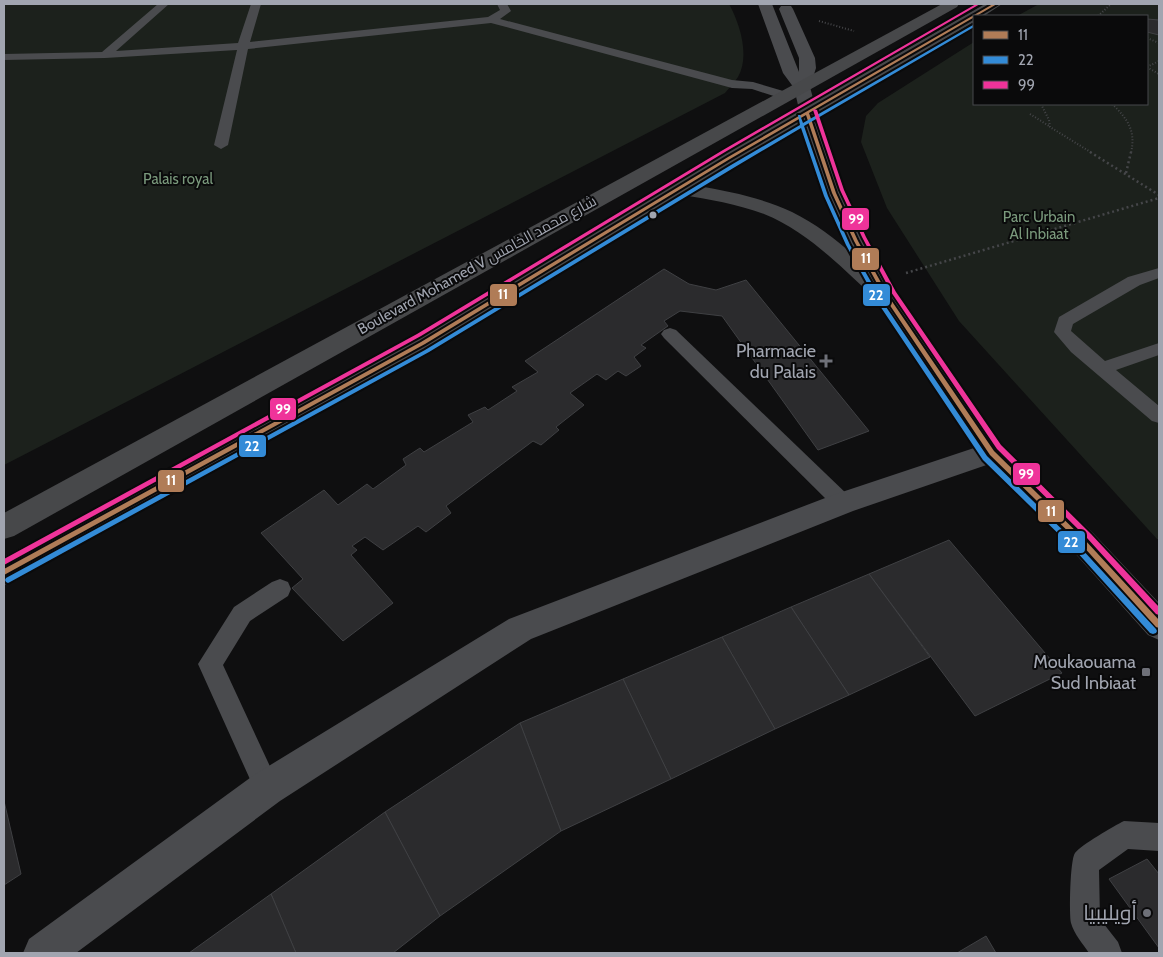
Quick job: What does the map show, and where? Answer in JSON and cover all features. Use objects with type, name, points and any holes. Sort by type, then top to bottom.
[{"type":"main road","name":"Boulevard Mohamed V شارع محمد الخامس","points":[[4,527],[700,141],[952,4]]},
{"type":"main road","name":"Boulevard Mohamed V شارع محمد الخامس","points":[[976,15],[995,4]]},
{"type":"main road","name":"Boulevard Mohamed V شارع محمد الخامس","points":[[4,572],[423,343],[800,117],[973,17]]},
{"type":"main road","points":[[679,189],[722,196],[762,207],[800,224],[882,289]]},
{"type":"street","points":[[765,4],[791,73],[800,117],[856,241],[882,289],[992,453],[1083,542],[1159,625]]},
{"type":"street","points":[[783,4],[807,58],[808,68],[794,91]]},
{"type":"street","points":[[53,950],[267,788],[520,629],[843,503],[992,453]]},
{"type":"lane","points":[[105,55],[164,4]]},
{"type":"lane","points":[[221,146],[243,46],[256,4]]},
{"type":"lane","points":[[491,20],[508,10]]},
{"type":"lane","points":[[4,57],[105,55],[243,46],[491,20],[732,84],[794,91]]},
{"type":"lane","points":[[543,22],[738,76],[753,86]]},
{"type":"lane","points":[[1159,273],[1134,281],[1065,321],[1062,332],[1101,369],[1159,416]]},
{"type":"lane","points":[[670,334],[843,503]]},
{"type":"lane","points":[[1101,369],[1159,349]]},
{"type":"lane","points":[[267,788],[210,664],[242,614],[280,588]]},
{"type":"lane","points":[[1107,953],[1086,923],[1084,864],[1124,835],[1159,838]]},
{"type":"path","points":[[1099,15],[1112,4]]},
{"type":"path","points":[[1148,68],[1159,74]]},
{"type":"path","points":[[1042,105],[1049,120],[1050,127]]},
{"type":"path","points":[[1113,105],[1132,123],[1134,142],[1126,172]]},
{"type":"path","points":[[1030,114],[1126,172],[1159,196]]},
{"type":"path","points":[[882,289],[1159,196]]},
{"type":"green space","name":"Palais royal","points":[[4,4],[729,4],[740,30],[743,60],[742,69],[738,77],[725,93],[4,465]]},
{"type":"green space","name":"Parc Urbain Al Inbiaat","points":[[1039,4],[1159,4],[1159,539],[959,321],[887,208],[861,142],[866,116],[878,103],[973,43],[973,105],[1148,105],[1148,15],[1019,15]]},
{"type":"building","points":[[1148,19],[1159,20],[1159,35],[1148,32]]},
{"type":"building","points":[[664,269],[689,284],[716,290],[746,280],[869,431],[818,450],[722,316],[680,311],[664,321],[668,326],[641,345],[646,348],[634,357],[641,366],[626,376],[618,371],[606,380],[597,374],[570,393],[584,405],[556,427],[559,430],[541,445],[533,441],[446,506],[451,513],[426,532],[418,526],[383,550],[365,537],[352,546],[357,550],[351,555],[393,603],[343,641],[292,588],[303,579],[261,533],[324,490],[338,505],[367,484],[373,489],[406,465],[403,459],[420,448],[424,452],[473,422],[468,415],[485,407],[488,410],[517,391],[512,387],[538,372],[525,361]]},
{"type":"building","points":[[949,540],[1062,673],[975,716],[869,574]]},
{"type":"building","points":[[869,574],[930,657],[849,695],[791,607]]},
{"type":"building","points":[[791,607],[849,695],[775,729],[722,637]]},
{"type":"building","points":[[722,637],[775,729],[671,779],[623,679]]},
{"type":"building","points":[[623,679],[671,779],[561,831],[520,723]]},
{"type":"building","points":[[520,723],[561,831],[440,916],[385,812]]},
{"type":"building","points":[[4,801],[21,874],[4,885]]},
{"type":"building","points":[[385,812],[440,916],[393,953],[296,953],[271,894]]},
{"type":"building","name":"أويليبيا","points":[[1147,859],[1159,874],[1159,948],[1109,879]]},
{"type":"building","points":[[271,894],[296,953],[189,953]]},
{"type":"building","points":[[986,936],[996,953],[957,953]]},
{"type":"transit line","name":"99","points":[[4,562],[419,335],[724,151],[978,4]]},
{"type":"transit line","name":"11","points":[[976,15],[995,4]]},
{"type":"transit line","name":"11","points":[[4,572],[423,343],[729,158],[973,17]]},
{"type":"transit line","name":"22","points":[[8,580],[427,351],[733,166],[973,27]]},
{"type":"transit line","name":"99","points":[[815,110],[842,190],[864,237],[894,292],[999,447],[1089,536],[1159,612]]},
{"type":"transit line","name":"11","points":[[807,113],[834,193],[856,241],[887,297],[992,453],[1083,542],[1159,625]]},
{"type":"transit line","name":"22","points":[[799,116],[826,196],[848,245],[880,302],[985,458],[1077,548],[1153,631]]},
{"type":"place","name":"Pharmacie du Palais","points":[[826,361]]},
{"type":"place","name":"Moukaouama Sud Inbiaat","points":[[1146,672]]},
{"type":"place","name":"أويليبيا","points":[[1147,913]]}]
